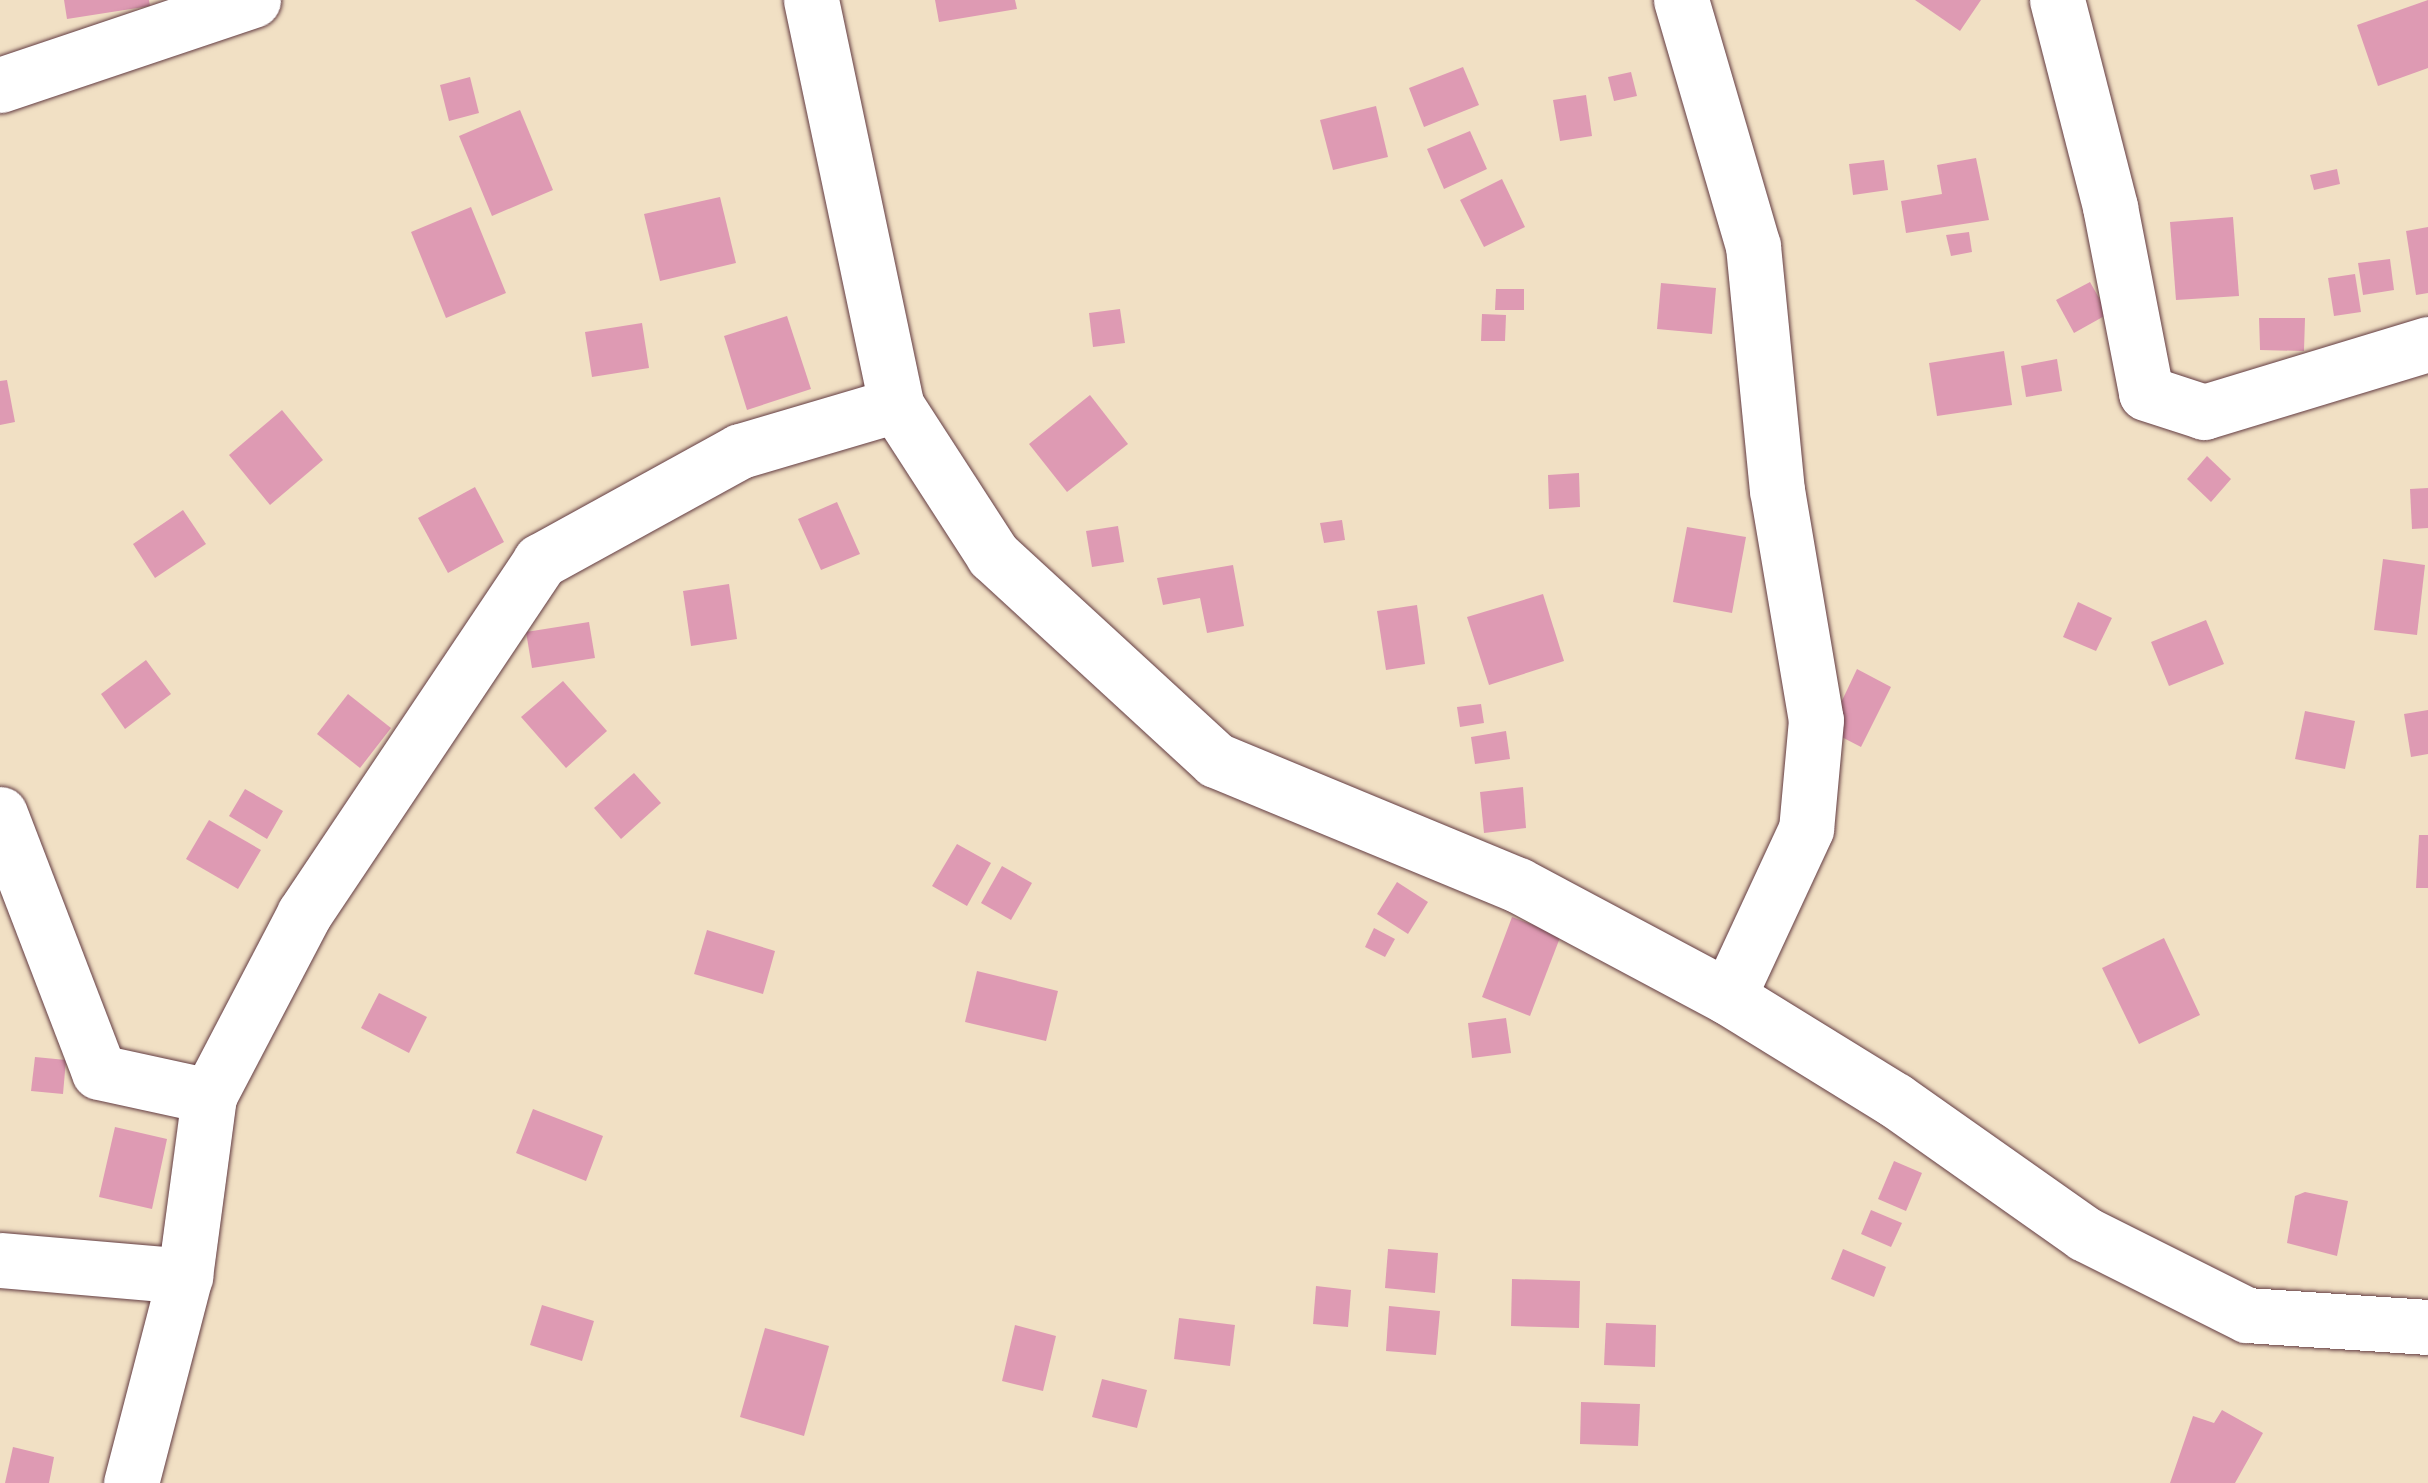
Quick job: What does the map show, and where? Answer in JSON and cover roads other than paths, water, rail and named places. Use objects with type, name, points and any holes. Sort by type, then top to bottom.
[{"type":"street","points":[[0,85],[253,0]]},
{"type":"street","points":[[811,0],[896,405],[993,555],[1216,760],[1518,885],[1728,997],[1895,1100],[2085,1234],[2247,1315],[2428,1327]]},
{"type":"street","points":[[1680,0],[1753,246],[1777,490],[1816,720],[1806,830],[1728,997]]},
{"type":"street","points":[[2057,0],[2110,207],[2146,393],[2204,412],[2428,344]]},
{"type":"street","points":[[131,1483],[185,1276],[209,1096],[304,914],[540,561],[740,452],[896,405]]},
{"type":"street","points":[[0,814],[99,1072],[209,1096]]},
{"type":"street","points":[[0,1260],[185,1276]]}]
